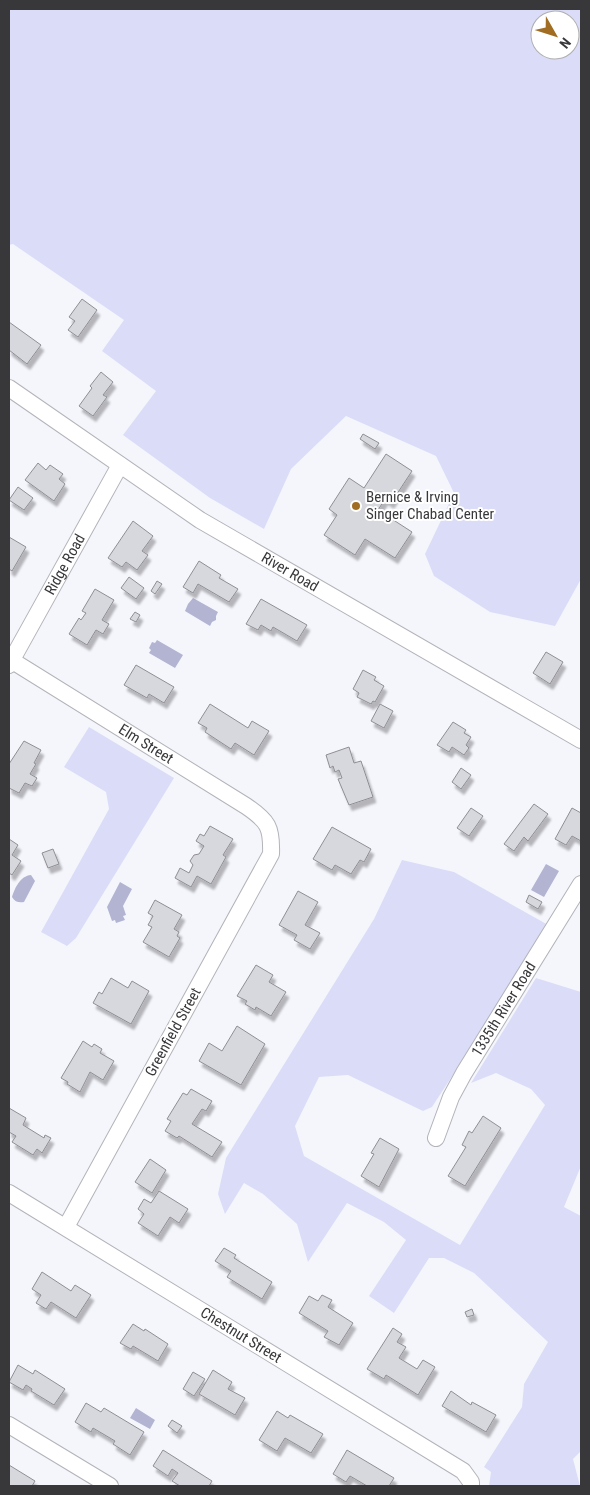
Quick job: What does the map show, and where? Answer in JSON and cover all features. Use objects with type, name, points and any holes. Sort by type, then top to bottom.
[{"type":"street","name":"River Road","points":[[9,388],[200,520],[581,740]]},
{"type":"street","name":"Ridge Road","points":[[10,662],[120,465]]},
{"type":"street","name":"Elm Street","points":[[10,662],[246,806],[262,817],[272,835]]},
{"type":"street","name":"Greenfield Street","points":[[66,1227],[271,854],[272,835]]},
{"type":"street","name":"1335th River Road","points":[[436,1138],[451,1097],[464,1073],[581,884]]},
{"type":"street","name":"Chestnut Street","points":[[9,1193],[463,1471],[471,1484]]},
{"type":"street","points":[[9,1425],[110,1486]]},
{"type":"shaded area","points":[[9,9],[581,9],[581,579],[555,626],[490,612],[434,576],[425,554],[454,493],[436,456],[346,416],[291,469],[264,529],[210,498],[123,435],[156,391],[102,351],[124,320],[13,244],[9,245]]},
{"type":"shaded area","points":[[193,598],[218,612],[216,620],[210,626],[185,611]]},
{"type":"shaded area","points":[[157,640],[183,655],[175,668],[149,653],[152,642],[155,643]]},
{"type":"shaded area","points":[[89,727],[174,778],[76,938],[67,946],[41,932],[109,809],[106,792],[64,767]]},
{"type":"shaded area","points":[[402,860],[454,872],[550,926],[432,1107],[423,1111],[348,1075],[319,1077],[295,1126],[304,1156],[460,1245],[545,1105],[531,1089],[496,1073],[471,1083],[536,978],[581,992],[581,1166],[564,1207],[581,1216],[581,1451],[573,1459],[580,1486],[489,1486],[491,1472],[484,1467],[522,1407],[524,1384],[548,1342],[474,1273],[444,1258],[429,1258],[394,1313],[369,1296],[406,1240],[384,1222],[347,1203],[308,1262],[297,1224],[263,1194],[244,1183],[225,1214],[218,1194],[226,1158],[374,919]]},
{"type":"shaded area","points":[[546,864],[559,871],[544,897],[531,890]]},
{"type":"shaded area","points":[[31,875],[35,881],[24,902],[16,901],[12,897],[16,886],[21,880]]},
{"type":"shaded area","points":[[120,882],[132,889],[123,906],[126,915],[123,916],[125,920],[116,923],[115,920],[112,921],[107,907]]},
{"type":"shaded area","points":[[136,1408],[155,1420],[150,1429],[130,1418]]},
{"type":"building","points":[[82,299],[97,310],[78,337],[68,330],[75,321],[69,317]]},
{"type":"building","points":[[9,322],[41,345],[27,364],[9,350]]},
{"type":"building","points":[[101,372],[113,382],[103,395],[107,397],[93,416],[79,406],[92,388],[90,386]]},
{"type":"building","points":[[363,434],[379,443],[375,449],[360,439]]},
{"type":"building","name":"Bernice & Irving Singer Chabad Center","points":[[386,454],[412,471],[391,503],[385,499],[378,510],[412,532],[395,558],[365,539],[355,555],[324,535],[337,515],[329,509],[349,478],[364,488]]},
{"type":"building","points":[[38,463],[46,470],[50,465],[63,474],[59,479],[65,484],[54,501],[25,480]]},
{"type":"building","points":[[18,487],[33,498],[24,510],[9,500]]},
{"type":"building","points":[[133,521],[153,536],[142,551],[148,555],[137,570],[126,562],[122,567],[108,558]]},
{"type":"building","points":[[9,537],[26,547],[12,571],[9,569]]},
{"type":"building","points":[[199,561],[221,575],[219,578],[238,589],[229,602],[198,584],[193,593],[183,587]]},
{"type":"building","points":[[129,577],[144,588],[136,599],[121,588]]},
{"type":"building","points":[[157,581],[162,584],[155,594],[151,591]]},
{"type":"building","points":[[95,589],[114,600],[102,620],[109,624],[103,634],[96,630],[87,645],[69,634],[79,618],[81,620],[86,613],[82,611]]},
{"type":"building","points":[[261,599],[307,625],[297,641],[273,627],[271,631],[261,625],[258,630],[246,624]]},
{"type":"building","points":[[135,612],[140,615],[136,622],[130,619]]},
{"type":"building","points":[[546,652],[563,662],[550,684],[533,673]]},
{"type":"building","points":[[136,665],[174,687],[164,703],[149,694],[147,698],[124,685]]},
{"type":"building","points":[[363,670],[376,677],[374,680],[384,686],[375,702],[373,701],[371,704],[357,697],[359,693],[353,689]]},
{"type":"building","points":[[210,704],[248,728],[252,721],[269,731],[254,755],[235,743],[231,749],[205,732],[207,728],[198,723]]},
{"type":"building","points":[[380,704],[393,711],[384,728],[371,721]]},
{"type":"building","points":[[453,722],[466,730],[464,733],[471,737],[466,745],[469,748],[464,755],[452,747],[449,752],[437,745]]},
{"type":"building","points":[[24,741],[41,750],[30,774],[37,778],[32,786],[25,783],[19,793],[9,788],[9,764]]},
{"type":"building","points":[[349,747],[354,763],[361,761],[373,797],[349,805],[338,779],[342,778],[339,770],[335,772],[333,766],[330,768],[326,755]]},
{"type":"building","points":[[461,768],[471,775],[461,789],[452,782]]},
{"type":"building","points":[[534,804],[548,814],[528,841],[524,837],[514,851],[504,844]]},
{"type":"building","points":[[471,808],[483,816],[469,836],[457,828]]},
{"type":"building","points":[[572,808],[581,813],[581,841],[572,836],[566,845],[555,839]]},
{"type":"building","points":[[210,826],[233,839],[223,855],[226,857],[211,884],[197,876],[191,887],[175,878],[180,868],[189,873],[193,865],[190,861],[194,855],[199,854],[204,846],[196,841],[200,834],[204,836]]},
{"type":"building","points":[[332,827],[371,849],[364,862],[360,860],[351,874],[335,865],[332,870],[313,859]]},
{"type":"building","points":[[9,839],[18,845],[12,855],[21,861],[12,875],[9,873]]},
{"type":"building","points":[[53,849],[59,864],[48,868],[42,853]]},
{"type":"building","points":[[298,891],[318,902],[305,925],[320,933],[310,949],[294,940],[297,935],[279,925]]},
{"type":"building","points":[[529,895],[542,902],[538,909],[526,902]]},
{"type":"building","points":[[155,900],[182,915],[174,929],[179,932],[177,936],[180,938],[169,957],[143,942],[152,927],[148,925],[153,916],[148,913]]},
{"type":"building","points":[[256,965],[273,975],[269,982],[286,992],[271,1016],[256,1007],[255,1010],[245,1004],[247,1001],[237,996]]},
{"type":"building","points":[[111,978],[128,988],[132,981],[149,991],[131,1024],[93,1003],[99,992],[102,994]]},
{"type":"building","points":[[237,1026],[265,1044],[241,1085],[199,1061],[209,1043],[222,1051]]},
{"type":"building","points":[[83,1041],[92,1047],[94,1044],[102,1049],[100,1053],[114,1061],[103,1080],[90,1072],[80,1092],[61,1078]]},
{"type":"building","points":[[191,1089],[212,1101],[206,1111],[202,1109],[192,1124],[222,1142],[212,1157],[179,1136],[177,1138],[165,1131],[171,1121],[167,1119],[183,1093],[187,1095]]},
{"type":"building","points":[[9,1108],[26,1118],[23,1125],[44,1138],[45,1135],[51,1138],[42,1153],[37,1149],[33,1155],[12,1142],[16,1136],[9,1132]]},
{"type":"building","points":[[483,1116],[501,1128],[465,1186],[448,1176],[466,1147],[462,1145],[469,1131],[472,1133]]},
{"type":"building","points":[[380,1138],[399,1149],[379,1187],[361,1176],[374,1154],[371,1153]]},
{"type":"building","points":[[150,1159],[166,1170],[152,1193],[135,1182]]},
{"type":"building","points":[[159,1191],[188,1209],[179,1223],[170,1217],[158,1236],[138,1223],[144,1214],[138,1209],[144,1199],[151,1203]]},
{"type":"building","points":[[224,1248],[236,1255],[234,1258],[272,1282],[262,1299],[227,1277],[231,1271],[215,1261]]},
{"type":"building","points":[[42,1272],[71,1291],[75,1285],[91,1295],[76,1318],[51,1302],[46,1309],[36,1303],[41,1295],[32,1289]]},
{"type":"building","points":[[322,1295],[332,1300],[328,1307],[353,1323],[339,1345],[324,1337],[328,1331],[299,1313],[309,1296],[318,1301]]},
{"type":"building","points":[[472,1309],[474,1315],[467,1317],[465,1312]]},
{"type":"building","points":[[133,1324],[144,1331],[145,1329],[168,1344],[158,1361],[133,1346],[131,1349],[120,1343]]},
{"type":"building","points":[[393,1328],[402,1334],[397,1342],[406,1347],[399,1358],[417,1369],[423,1360],[435,1367],[418,1395],[386,1375],[384,1379],[367,1369]]},
{"type":"building","points":[[18,1365],[33,1374],[35,1370],[65,1389],[54,1405],[31,1391],[32,1389],[26,1385],[23,1390],[9,1382]]},
{"type":"building","points":[[213,1370],[232,1382],[228,1389],[245,1398],[235,1415],[199,1394]]},
{"type":"building","points":[[193,1372],[205,1379],[194,1396],[183,1389]]},
{"type":"building","points":[[451,1391],[471,1405],[472,1402],[496,1415],[486,1432],[442,1406]]},
{"type":"building","points":[[86,1403],[101,1412],[104,1408],[144,1432],[130,1455],[113,1444],[115,1441],[93,1428],[91,1432],[75,1422]]},
{"type":"building","points":[[277,1411],[288,1418],[290,1415],[323,1434],[311,1453],[285,1438],[277,1451],[259,1440]]},
{"type":"building","points":[[172,1420],[182,1426],[177,1433],[168,1426]]},
{"type":"building","points":[[163,1450],[212,1481],[209,1486],[180,1486],[172,1481],[178,1473],[172,1469],[168,1476],[153,1466]]},
{"type":"building","points":[[347,1450],[394,1478],[389,1486],[367,1486],[350,1476],[346,1482],[333,1474]]},
{"type":"building","points":[[9,1465],[35,1481],[32,1486],[9,1486]]},
{"type":"place","name":"Bernice & Irving Singer Chabad Center","points":[[356,506]]}]
